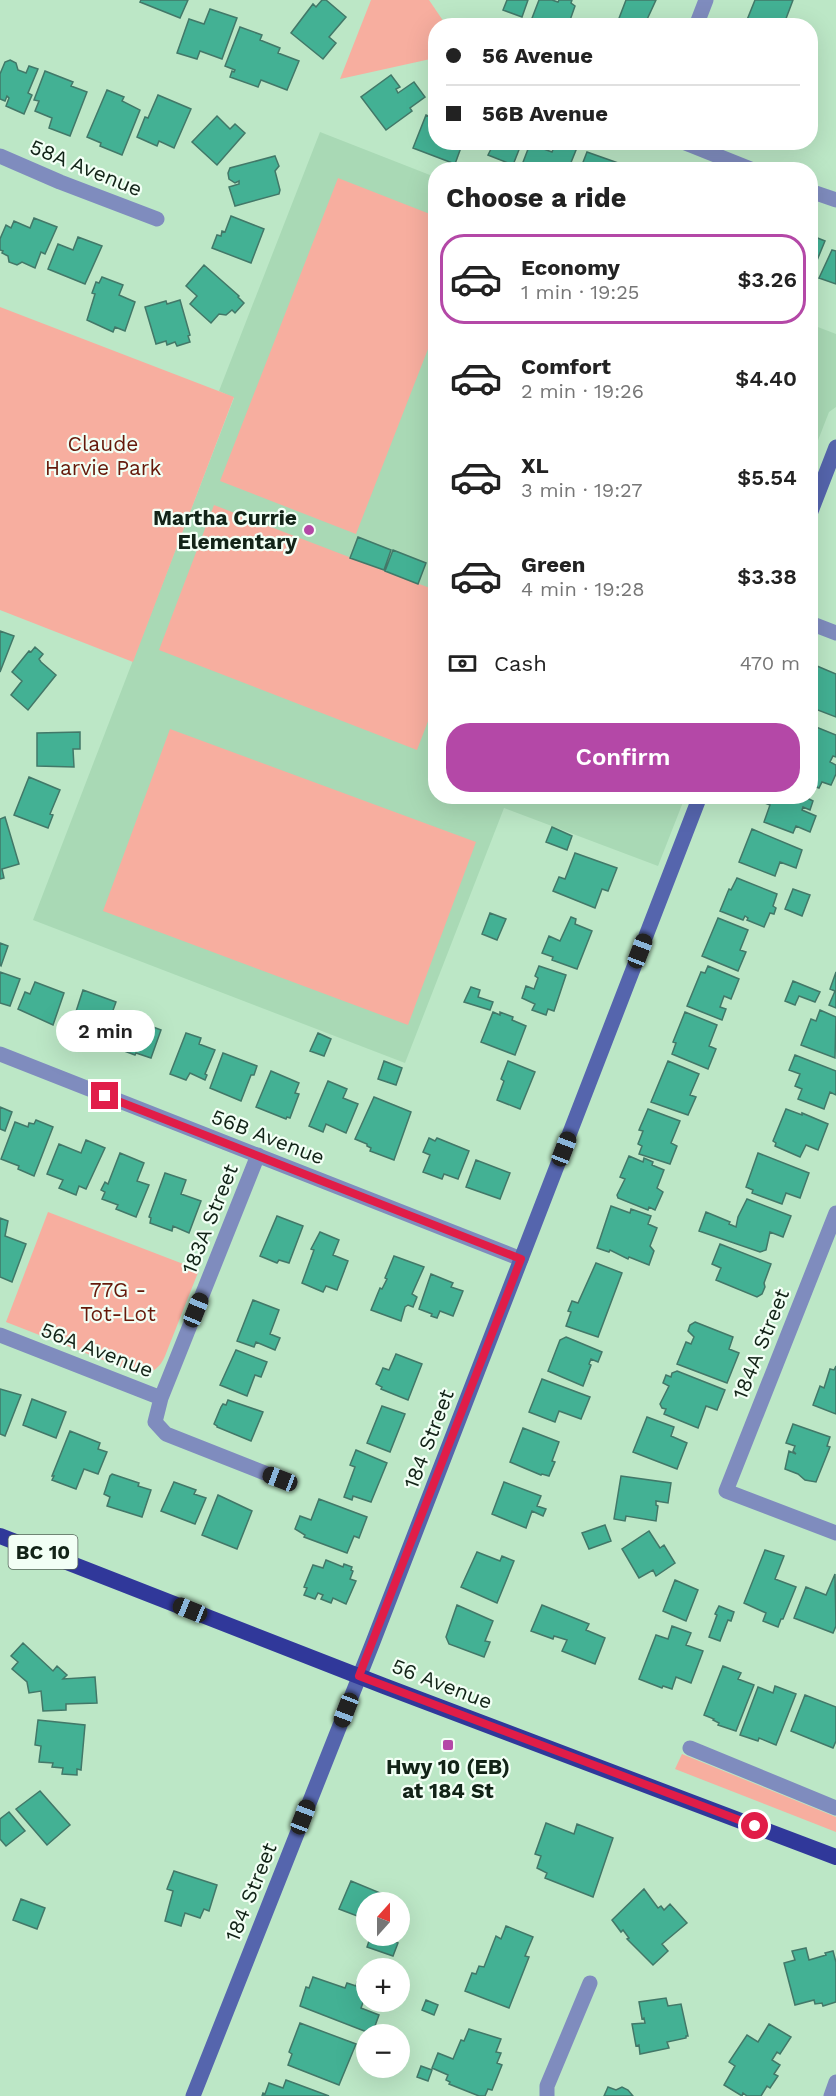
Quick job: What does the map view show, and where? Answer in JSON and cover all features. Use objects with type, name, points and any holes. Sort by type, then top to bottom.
[{"type":"highway","name":"56 Avenue","points":[[0,1536],[359,1676],[836,1857]]},
{"type":"main road","points":[[818,493],[836,447]]},
{"type":"main road","name":"184 Street","points":[[193,2096],[359,1676],[697,804]]},
{"type":"street","points":[[699,18],[706,0]]},
{"type":"street","points":[[703,150],[733,162]]},
{"type":"street","name":"58A Avenue","points":[[0,156],[157,219]]},
{"type":"street","points":[[818,194],[836,200]]},
{"type":"street","points":[[818,626],[836,633]]},
{"type":"street","name":"56B Avenue","points":[[0,1054],[521,1259]]},
{"type":"street","name":"183A Street","points":[[161,1398],[258,1155]]},
{"type":"street","name":"184A Street","points":[[836,1213],[726,1491],[836,1533]]},
{"type":"street","name":"56A Avenue","points":[[0,1335],[161,1398],[155,1422],[166,1434],[280,1479]]},
{"type":"street","points":[[690,1748],[836,1808]]},
{"type":"street","points":[[548,2096],[547,2085],[590,1983]]},
{"type":"street","points":[[831,2096],[836,2082]]},
{"type":"shaded area","name":"Martha Currie Elementary","points":[[320,132],[428,174],[428,804],[682,804],[658,866],[504,808],[405,1063],[33,920],[234,398],[219,391]]},
{"type":"shaded area","points":[[818,327],[836,334],[836,407],[829,412],[818,440]]},
{"type":"green space","points":[[371,0],[429,0],[441,18],[428,18],[428,60],[340,79]]},
{"type":"green space","points":[[338,178],[428,213],[428,349],[356,534],[220,481]]},
{"type":"green space","name":"Claude Harvie Park","points":[[0,307],[234,397],[133,662],[0,610]]},
{"type":"green space","points":[[214,505],[428,587],[428,721],[417,750],[159,650]]},
{"type":"green space","points":[[170,729],[476,842],[408,1025],[103,911]]},
{"type":"green space","name":"77G - Tot-Lot","points":[[48,1212],[199,1270],[165,1356],[153,1371],[134,1372],[6,1322]]},
{"type":"green space","points":[[682,1754],[836,1817],[836,1832],[675,1769]]},
{"type":"building","points":[[141,0],[188,0],[180,18],[140,2]]},
{"type":"building","points":[[322,0],[326,0],[346,17],[329,37],[336,43],[323,59],[291,33],[313,4],[316,7]]},
{"type":"building","points":[[507,0],[528,0],[522,17],[503,10]]},
{"type":"building","points":[[539,0],[558,2],[559,0],[572,0],[571,3],[575,6],[571,18],[532,18]]},
{"type":"building","points":[[626,0],[656,0],[648,18],[619,18]]},
{"type":"building","points":[[755,0],[793,0],[786,18],[748,18]]},
{"type":"building","points":[[210,9],[237,18],[222,59],[200,51],[197,59],[177,53],[189,19],[204,24]]},
{"type":"building","points":[[240,27],[262,35],[260,40],[280,48],[278,53],[299,61],[287,90],[261,80],[258,87],[230,77],[232,71],[235,70],[225,66]]},
{"type":"building","points":[[10,60],[16,63],[18,70],[26,73],[29,66],[38,69],[28,93],[32,95],[24,114],[6,106],[9,98],[7,96],[5,101],[0,99],[0,74],[5,62]]},
{"type":"building","points":[[45,71],[73,82],[71,86],[87,92],[70,136],[49,128],[52,118],[35,111],[39,101],[34,100]]},
{"type":"building","points":[[391,75],[400,87],[396,89],[398,93],[414,82],[425,97],[410,108],[412,111],[386,130],[361,97]]},
{"type":"building","points":[[107,90],[124,97],[122,101],[140,110],[122,155],[100,146],[101,143],[87,137]]},
{"type":"building","points":[[158,95],[191,109],[174,148],[159,141],[157,146],[137,137]]},
{"type":"building","points":[[426,115],[428,116],[428,150],[460,150],[456,162],[450,162],[413,148]]},
{"type":"building","points":[[217,116],[230,129],[235,124],[245,133],[217,165],[192,142]]},
{"type":"building","points":[[490,150],[519,150],[514,162],[506,162],[488,155]]},
{"type":"building","points":[[528,150],[552,152],[553,150],[576,150],[571,162],[523,162]]},
{"type":"building","points":[[587,152],[615,162],[583,162]]},
{"type":"building","points":[[275,156],[279,166],[275,171],[279,194],[235,206],[229,187],[239,184],[239,181],[235,183],[229,179],[230,168]]},
{"type":"building","points":[[231,216],[264,229],[251,263],[212,248],[217,235],[221,236],[222,231],[225,232]]},
{"type":"building","points":[[34,218],[57,227],[45,254],[41,252],[35,268],[22,262],[17,265],[9,262],[8,256],[0,250],[0,239],[6,225],[11,228],[14,221],[30,228]]},
{"type":"building","points":[[78,237],[102,246],[85,284],[48,269],[58,244],[73,250]]},
{"type":"building","points":[[818,238],[825,241],[818,258]]},
{"type":"building","points":[[832,250],[836,251],[836,284],[819,278]]},
{"type":"building","points":[[204,265],[244,303],[235,313],[232,310],[226,315],[219,314],[211,323],[190,304],[197,296],[186,286]]},
{"type":"building","points":[[102,277],[123,285],[119,295],[135,302],[125,331],[115,327],[113,332],[87,320],[95,294],[92,293],[96,282],[99,283]]},
{"type":"building","points":[[180,300],[190,342],[177,346],[175,342],[167,345],[166,341],[156,344],[145,307]]},
{"type":"building","points":[[358,537],[391,550],[384,570],[350,558]]},
{"type":"building","points":[[393,550],[426,563],[418,584],[385,571]]},
{"type":"building","points":[[0,631],[14,636],[0,672]]},
{"type":"building","points":[[35,647],[43,654],[39,659],[41,662],[56,675],[28,710],[11,695],[22,681],[12,672]]},
{"type":"building","points":[[818,666],[836,674],[836,717],[818,710]]},
{"type":"building","points":[[818,728],[836,735],[836,757],[833,756],[830,762],[836,765],[836,774],[831,785],[822,782],[819,788]]},
{"type":"building","points":[[80,732],[80,749],[73,749],[74,767],[37,766],[37,733]]},
{"type":"building","points":[[29,777],[60,790],[50,814],[53,815],[48,828],[14,815]]},
{"type":"building","points":[[768,804],[812,804],[810,810],[803,807],[802,810],[816,816],[810,832],[796,826],[793,833],[764,822],[770,805]]},
{"type":"building","points":[[5,817],[19,864],[2,869],[4,878],[0,879],[0,819]]},
{"type":"building","points":[[552,827],[572,836],[567,850],[546,842]]},
{"type":"building","points":[[752,829],[802,850],[796,868],[780,862],[775,876],[739,862]]},
{"type":"building","points":[[575,853],[617,868],[608,891],[602,889],[595,908],[553,891],[559,877],[565,879]]},
{"type":"building","points":[[737,878],[777,894],[773,906],[776,908],[774,914],[770,913],[764,927],[747,920],[745,916],[743,920],[720,911],[729,889],[731,890]]},
{"type":"building","points":[[793,889],[810,895],[802,916],[785,909]]},
{"type":"building","points":[[490,913],[506,919],[497,940],[482,934]]},
{"type":"building","points":[[571,917],[576,919],[575,924],[592,931],[577,969],[552,960],[553,957],[542,953],[549,936],[560,941]]},
{"type":"building","points":[[718,918],[748,930],[740,950],[746,952],[738,971],[702,956]]},
{"type":"building","points":[[0,943],[8,946],[1,966],[0,965]]},
{"type":"building","points":[[539,966],[566,975],[554,1011],[548,1009],[546,1015],[532,1010],[535,1004],[522,998],[526,986],[534,989]]},
{"type":"building","points":[[708,966],[739,979],[731,999],[724,996],[720,1007],[726,1009],[722,1020],[687,1006],[701,972],[705,973]]},
{"type":"building","points":[[0,972],[20,979],[10,1006],[0,1003]]},
{"type":"building","points":[[836,972],[836,1008],[829,1005],[835,991],[830,989]]},
{"type":"building","points":[[793,981],[820,992],[815,1002],[799,996],[795,1005],[785,1001]]},
{"type":"building","points":[[35,982],[64,993],[53,1025],[18,1009],[25,992],[30,994]]},
{"type":"building","points":[[471,987],[480,990],[478,997],[493,1002],[490,1010],[464,1002]]},
{"type":"building","points":[[83,990],[116,1002],[103,1038],[89,1032],[87,1037],[70,1030]]},
{"type":"building","points":[[820,1010],[836,1017],[835,1058],[801,1045],[811,1019],[816,1021]]},
{"type":"building","points":[[493,1012],[513,1017],[512,1020],[526,1026],[515,1055],[481,1042]]},
{"type":"building","points":[[685,1012],[717,1025],[709,1046],[716,1049],[708,1069],[672,1054],[676,1043],[673,1042]]},
{"type":"building","points":[[124,1016],[161,1030],[151,1058],[111,1046]]},
{"type":"building","points":[[186,1033],[201,1038],[199,1044],[215,1050],[205,1074],[207,1075],[205,1080],[190,1073],[186,1080],[170,1074]]},
{"type":"building","points":[[318,1033],[331,1039],[324,1056],[310,1051]]},
{"type":"building","points":[[223,1053],[257,1066],[241,1101],[210,1088]]},
{"type":"building","points":[[795,1055],[836,1071],[836,1095],[830,1092],[824,1109],[798,1099],[802,1089],[795,1086],[800,1074],[789,1070]]},
{"type":"building","points":[[384,1061],[402,1068],[396,1085],[378,1079]]},
{"type":"building","points":[[508,1061],[535,1072],[520,1109],[497,1100],[504,1081],[501,1079]]},
{"type":"building","points":[[668,1061],[699,1074],[690,1095],[696,1097],[688,1115],[651,1102]]},
{"type":"building","points":[[271,1071],[299,1083],[295,1093],[299,1094],[290,1118],[286,1119],[256,1107]]},
{"type":"building","points":[[328,1081],[347,1089],[343,1098],[358,1104],[346,1133],[326,1124],[323,1132],[309,1126]]},
{"type":"building","points":[[374,1097],[411,1112],[394,1160],[370,1151],[371,1148],[367,1144],[355,1139]]},
{"type":"building","points":[[0,1107],[12,1112],[5,1131],[0,1129]]},
{"type":"building","points":[[648,1109],[680,1121],[671,1143],[677,1146],[670,1164],[639,1154],[642,1146],[638,1144],[643,1131],[639,1130]]},
{"type":"building","points":[[786,1109],[828,1124],[818,1150],[806,1145],[800,1157],[775,1146],[776,1143],[773,1141]]},
{"type":"building","points":[[36,1120],[53,1127],[34,1176],[18,1169],[19,1166],[1,1159],[15,1122],[28,1127],[29,1123],[34,1124]]},
{"type":"building","points":[[429,1138],[435,1141],[437,1138],[469,1151],[458,1179],[444,1174],[442,1179],[423,1172],[430,1155],[423,1152]]},
{"type":"building","points":[[86,1140],[105,1148],[86,1189],[79,1186],[76,1195],[59,1188],[63,1180],[47,1174],[59,1144],[81,1153]]},
{"type":"building","points":[[120,1153],[144,1163],[137,1181],[149,1185],[136,1217],[116,1209],[118,1205],[102,1199],[105,1192],[101,1190],[105,1182],[108,1184]]},
{"type":"building","points":[[758,1153],[809,1173],[800,1198],[786,1193],[782,1204],[752,1193],[753,1190],[746,1187]]},
{"type":"building","points":[[629,1156],[643,1162],[644,1158],[653,1162],[652,1165],[664,1170],[657,1188],[663,1192],[655,1210],[649,1207],[648,1210],[618,1198],[617,1195],[625,1179],[620,1177]]},
{"type":"building","points":[[476,1160],[510,1173],[500,1199],[466,1187]]},
{"type":"building","points":[[165,1173],[186,1180],[181,1194],[201,1201],[189,1233],[173,1226],[172,1231],[150,1223],[151,1218],[149,1217]]},
{"type":"building","points":[[747,1199],[791,1216],[783,1237],[770,1232],[766,1250],[760,1252],[699,1231],[706,1212],[736,1227]]},
{"type":"building","points":[[611,1206],[630,1213],[631,1209],[651,1216],[648,1224],[657,1228],[650,1246],[654,1251],[649,1265],[629,1257],[628,1259],[610,1250],[609,1252],[597,1248]]},
{"type":"building","points":[[277,1216],[303,1226],[289,1263],[279,1260],[277,1263],[260,1256]]},
{"type":"building","points":[[0,1218],[8,1221],[5,1236],[26,1244],[12,1282],[0,1277]]},
{"type":"building","points":[[320,1232],[339,1240],[333,1255],[348,1261],[337,1290],[326,1286],[323,1292],[302,1283],[314,1250],[311,1249]]},
{"type":"building","points":[[720,1244],[771,1264],[762,1294],[757,1297],[716,1280],[721,1268],[712,1264]]},
{"type":"building","points":[[394,1256],[424,1267],[412,1294],[417,1297],[413,1307],[408,1305],[405,1307],[401,1321],[371,1310],[380,1288],[382,1289],[387,1279],[385,1278]]},
{"type":"building","points":[[596,1263],[622,1273],[598,1337],[566,1326],[572,1301],[578,1303]]},
{"type":"building","points":[[431,1274],[453,1283],[451,1287],[463,1291],[453,1316],[440,1311],[437,1318],[419,1309]]},
{"type":"building","points":[[253,1300],[279,1310],[270,1334],[280,1338],[275,1350],[256,1342],[254,1347],[237,1341]]},
{"type":"building","points":[[695,1322],[733,1337],[729,1349],[739,1353],[727,1383],[677,1364],[686,1342],[691,1344],[694,1337],[688,1331],[690,1325]]},
{"type":"building","points":[[566,1337],[602,1352],[598,1362],[591,1359],[583,1386],[548,1371],[560,1340]]},
{"type":"building","points":[[236,1350],[267,1362],[261,1377],[255,1375],[247,1396],[220,1385]]},
{"type":"building","points":[[396,1354],[422,1364],[408,1400],[381,1389],[382,1387],[376,1384],[383,1368],[389,1370]]},
{"type":"building","points":[[836,1366],[836,1414],[813,1405],[820,1386],[824,1388],[830,1369],[834,1370]]},
{"type":"building","points":[[677,1371],[725,1390],[717,1410],[706,1406],[698,1428],[664,1414],[666,1409],[660,1404],[669,1386],[663,1383],[666,1375],[671,1377],[672,1373]]},
{"type":"building","points":[[542,1379],[590,1397],[581,1419],[559,1411],[555,1422],[529,1412]]},
{"type":"building","points":[[0,1389],[21,1395],[5,1436],[0,1434]]},
{"type":"building","points":[[32,1399],[66,1412],[56,1438],[23,1425]]},
{"type":"building","points":[[228,1400],[263,1412],[251,1441],[214,1424],[221,1407],[223,1404],[226,1405]]},
{"type":"building","points":[[382,1406],[405,1414],[390,1452],[367,1443]]},
{"type":"building","points":[[647,1417],[674,1427],[671,1436],[687,1443],[677,1469],[633,1452]]},
{"type":"building","points":[[793,1424],[830,1437],[827,1446],[830,1447],[816,1482],[805,1480],[798,1474],[785,1469],[789,1451],[796,1454],[793,1451],[795,1446],[786,1443]]},
{"type":"building","points":[[523,1428],[559,1442],[552,1461],[555,1462],[549,1476],[510,1462]]},
{"type":"building","points":[[70,1431],[100,1443],[98,1449],[107,1452],[98,1474],[84,1469],[76,1489],[52,1480]]},
{"type":"building","points":[[356,1450],[387,1463],[371,1502],[353,1496],[352,1500],[344,1497],[355,1467],[350,1465]]},
{"type":"building","points":[[112,1474],[139,1483],[138,1486],[151,1490],[142,1517],[107,1506],[110,1497],[104,1494]]},
{"type":"building","points":[[621,1476],[671,1483],[668,1503],[656,1501],[658,1506],[656,1521],[626,1516],[625,1521],[614,1519]]},
{"type":"building","points":[[174,1482],[196,1490],[194,1494],[206,1498],[195,1524],[161,1511]]},
{"type":"building","points":[[504,1482],[541,1496],[537,1506],[546,1509],[543,1516],[532,1511],[526,1528],[492,1514]]},
{"type":"building","points":[[218,1495],[252,1511],[237,1549],[202,1535]]},
{"type":"building","points":[[319,1499],[367,1517],[359,1538],[354,1536],[347,1553],[304,1537],[305,1535],[295,1529],[300,1516],[311,1520]]},
{"type":"building","points":[[605,1525],[611,1541],[589,1549],[582,1533]]},
{"type":"building","points":[[649,1531],[660,1548],[664,1545],[675,1563],[656,1576],[653,1570],[639,1578],[622,1549]]},
{"type":"building","points":[[765,1550],[784,1556],[775,1579],[796,1587],[778,1627],[763,1621],[766,1613],[744,1603]]},
{"type":"building","points":[[477,1552],[500,1561],[502,1556],[514,1561],[497,1603],[461,1587]]},
{"type":"building","points":[[326,1560],[343,1567],[344,1564],[352,1567],[350,1579],[356,1581],[346,1604],[333,1598],[331,1603],[321,1599],[323,1595],[318,1593],[315,1599],[304,1595],[307,1588],[304,1587],[313,1565],[323,1568]]},
{"type":"building","points":[[835,1574],[836,1626],[833,1633],[794,1618],[806,1587],[826,1595]]},
{"type":"building","points":[[675,1580],[698,1590],[686,1621],[663,1611]]},
{"type":"building","points":[[457,1605],[493,1621],[485,1641],[490,1642],[484,1657],[449,1644],[446,1637]]},
{"type":"building","points":[[542,1605],[589,1624],[586,1630],[605,1638],[595,1664],[562,1651],[567,1640],[554,1636],[553,1639],[531,1631]]},
{"type":"building","points":[[719,1606],[734,1612],[731,1621],[728,1620],[720,1641],[709,1637]]},
{"type":"building","points":[[672,1626],[691,1633],[686,1645],[703,1651],[691,1683],[676,1677],[672,1689],[663,1686],[662,1688],[639,1679],[656,1635],[668,1639]]},
{"type":"building","points":[[23,1643],[53,1671],[57,1666],[67,1675],[63,1679],[95,1677],[97,1703],[66,1704],[66,1710],[43,1711],[41,1691],[29,1693],[27,1682],[12,1669],[18,1662],[11,1656]]},
{"type":"building","points":[[723,1666],[741,1673],[738,1679],[754,1685],[736,1731],[718,1725],[719,1723],[714,1719],[704,1715]]},
{"type":"building","points":[[775,1686],[796,1694],[776,1745],[759,1738],[758,1741],[740,1735],[758,1687],[773,1693]]},
{"type":"building","points":[[805,1695],[836,1707],[836,1741],[833,1748],[791,1731]]},
{"type":"building","points":[[38,1720],[85,1725],[81,1770],[77,1769],[77,1775],[62,1774],[63,1768],[52,1767],[53,1763],[39,1762],[41,1746],[35,1745]]},
{"type":"building","points":[[40,1791],[70,1825],[47,1845],[16,1809]]},
{"type":"building","points":[[9,1812],[25,1831],[6,1846],[0,1839],[0,1819]]},
{"type":"building","points":[[546,1823],[574,1834],[577,1824],[613,1838],[593,1897],[545,1878],[547,1873],[537,1868],[541,1856],[535,1854]]},
{"type":"building","points":[[174,1871],[217,1885],[209,1911],[204,1909],[200,1918],[185,1913],[181,1926],[165,1921],[173,1891],[167,1889]]},
{"type":"building","points":[[351,1881],[378,1892],[356,1892],[356,1916],[339,1909]]},
{"type":"building","points":[[644,1889],[658,1908],[661,1906],[664,1910],[670,1904],[687,1923],[662,1944],[668,1951],[653,1965],[612,1920]]},
{"type":"building","points":[[21,1899],[45,1908],[37,1929],[13,1920]]},
{"type":"building","points":[[506,1926],[533,1937],[525,1956],[529,1957],[509,2008],[465,1991],[472,1973],[476,1974],[479,1966],[484,1967],[496,1936],[501,1939]]},
{"type":"building","points":[[367,1946],[397,1946],[393,1956]]},
{"type":"building","points":[[806,1948],[809,1960],[833,1951],[836,1962],[836,2002],[823,2006],[822,2003],[815,2004],[814,2000],[795,2005],[784,1963],[795,1960],[792,1951]]},
{"type":"building","points":[[313,1977],[345,1988],[347,1983],[356,1986],[356,2012],[371,2012],[379,2015],[376,2024],[356,2024],[356,2028],[300,2006],[306,1987],[309,1988]]},
{"type":"building","points":[[666,1998],[668,2006],[681,2004],[688,2036],[667,2042],[669,2048],[640,2054],[639,2045],[636,2046],[632,2024],[645,2023],[639,2002]]},
{"type":"building","points":[[426,2000],[438,2005],[434,2015],[422,2010]]},
{"type":"building","points":[[300,2023],[356,2044],[339,2085],[288,2065],[292,2054],[289,2052]]},
{"type":"building","points":[[769,2024],[791,2037],[780,2054],[777,2052],[772,2060],[780,2065],[774,2074],[778,2076],[770,2088],[767,2086],[761,2096],[747,2096],[743,2093],[742,2096],[724,2085],[735,2066],[729,2062],[747,2035],[758,2042]]},
{"type":"building","points":[[469,2029],[501,2039],[496,2052],[501,2053],[497,2063],[502,2065],[492,2090],[488,2089],[485,2096],[479,2096],[449,2084],[450,2082],[446,2080],[448,2075],[432,2068],[438,2053],[453,2059],[461,2040],[464,2041]]},
{"type":"building","points":[[421,2066],[432,2070],[428,2081],[417,2077]]},
{"type":"building","points":[[286,2080],[329,2096],[262,2096],[269,2083],[283,2088]]},
{"type":"building","points":[[608,2087],[616,2090],[622,2087],[633,2096],[604,2096]]},
{"type":"place","name":"Martha Currie Elementary","points":[[309,530]]},
{"type":"place","name":"Hwy 10 (EB) at 184 St","points":[[448,1745]]},
{"type":"route","points":[[105,1096],[521,1259],[359,1676],[755,1826]]}]
